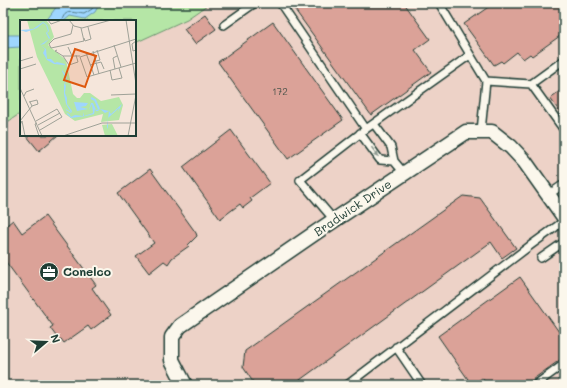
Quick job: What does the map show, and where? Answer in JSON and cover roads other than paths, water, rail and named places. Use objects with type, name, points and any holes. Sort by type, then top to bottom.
[{"type":"street","name":"Bradwick Drive","points":[[185,385],[172,360],[172,337],[180,326],[334,220],[466,132],[481,131]]},
{"type":"street","points":[[481,131],[492,132],[511,147],[525,162],[564,217]]},
{"type":"lane","points":[[224,25],[255,3]]},
{"type":"lane","points":[[280,3],[363,131],[380,160],[394,161]]},
{"type":"lane","points":[[439,3],[486,81],[481,131]]},
{"type":"lane","points":[[334,220],[300,180],[363,131],[470,55]]},
{"type":"lane","points":[[486,81],[531,84],[564,60]]},
{"type":"lane","points":[[531,84],[564,130]]},
{"type":"lane","points":[[374,124],[391,147],[394,161],[404,173]]},
{"type":"lane","points":[[548,195],[564,184]]},
{"type":"lane","points":[[347,385],[564,221]]},
{"type":"lane","points":[[541,258],[564,242]]},
{"type":"lane","points":[[396,347],[422,385]]},
{"type":"lane","points":[[535,385],[564,364]]},
{"type":"water","points":[[70,3],[100,3],[95,12],[85,19],[70,16],[65,20],[47,20],[57,6]]},
{"type":"water","points":[[3,35],[20,35],[20,47],[3,48]]},
{"type":"place","name":"Conelco","points":[[49,272]]}]
